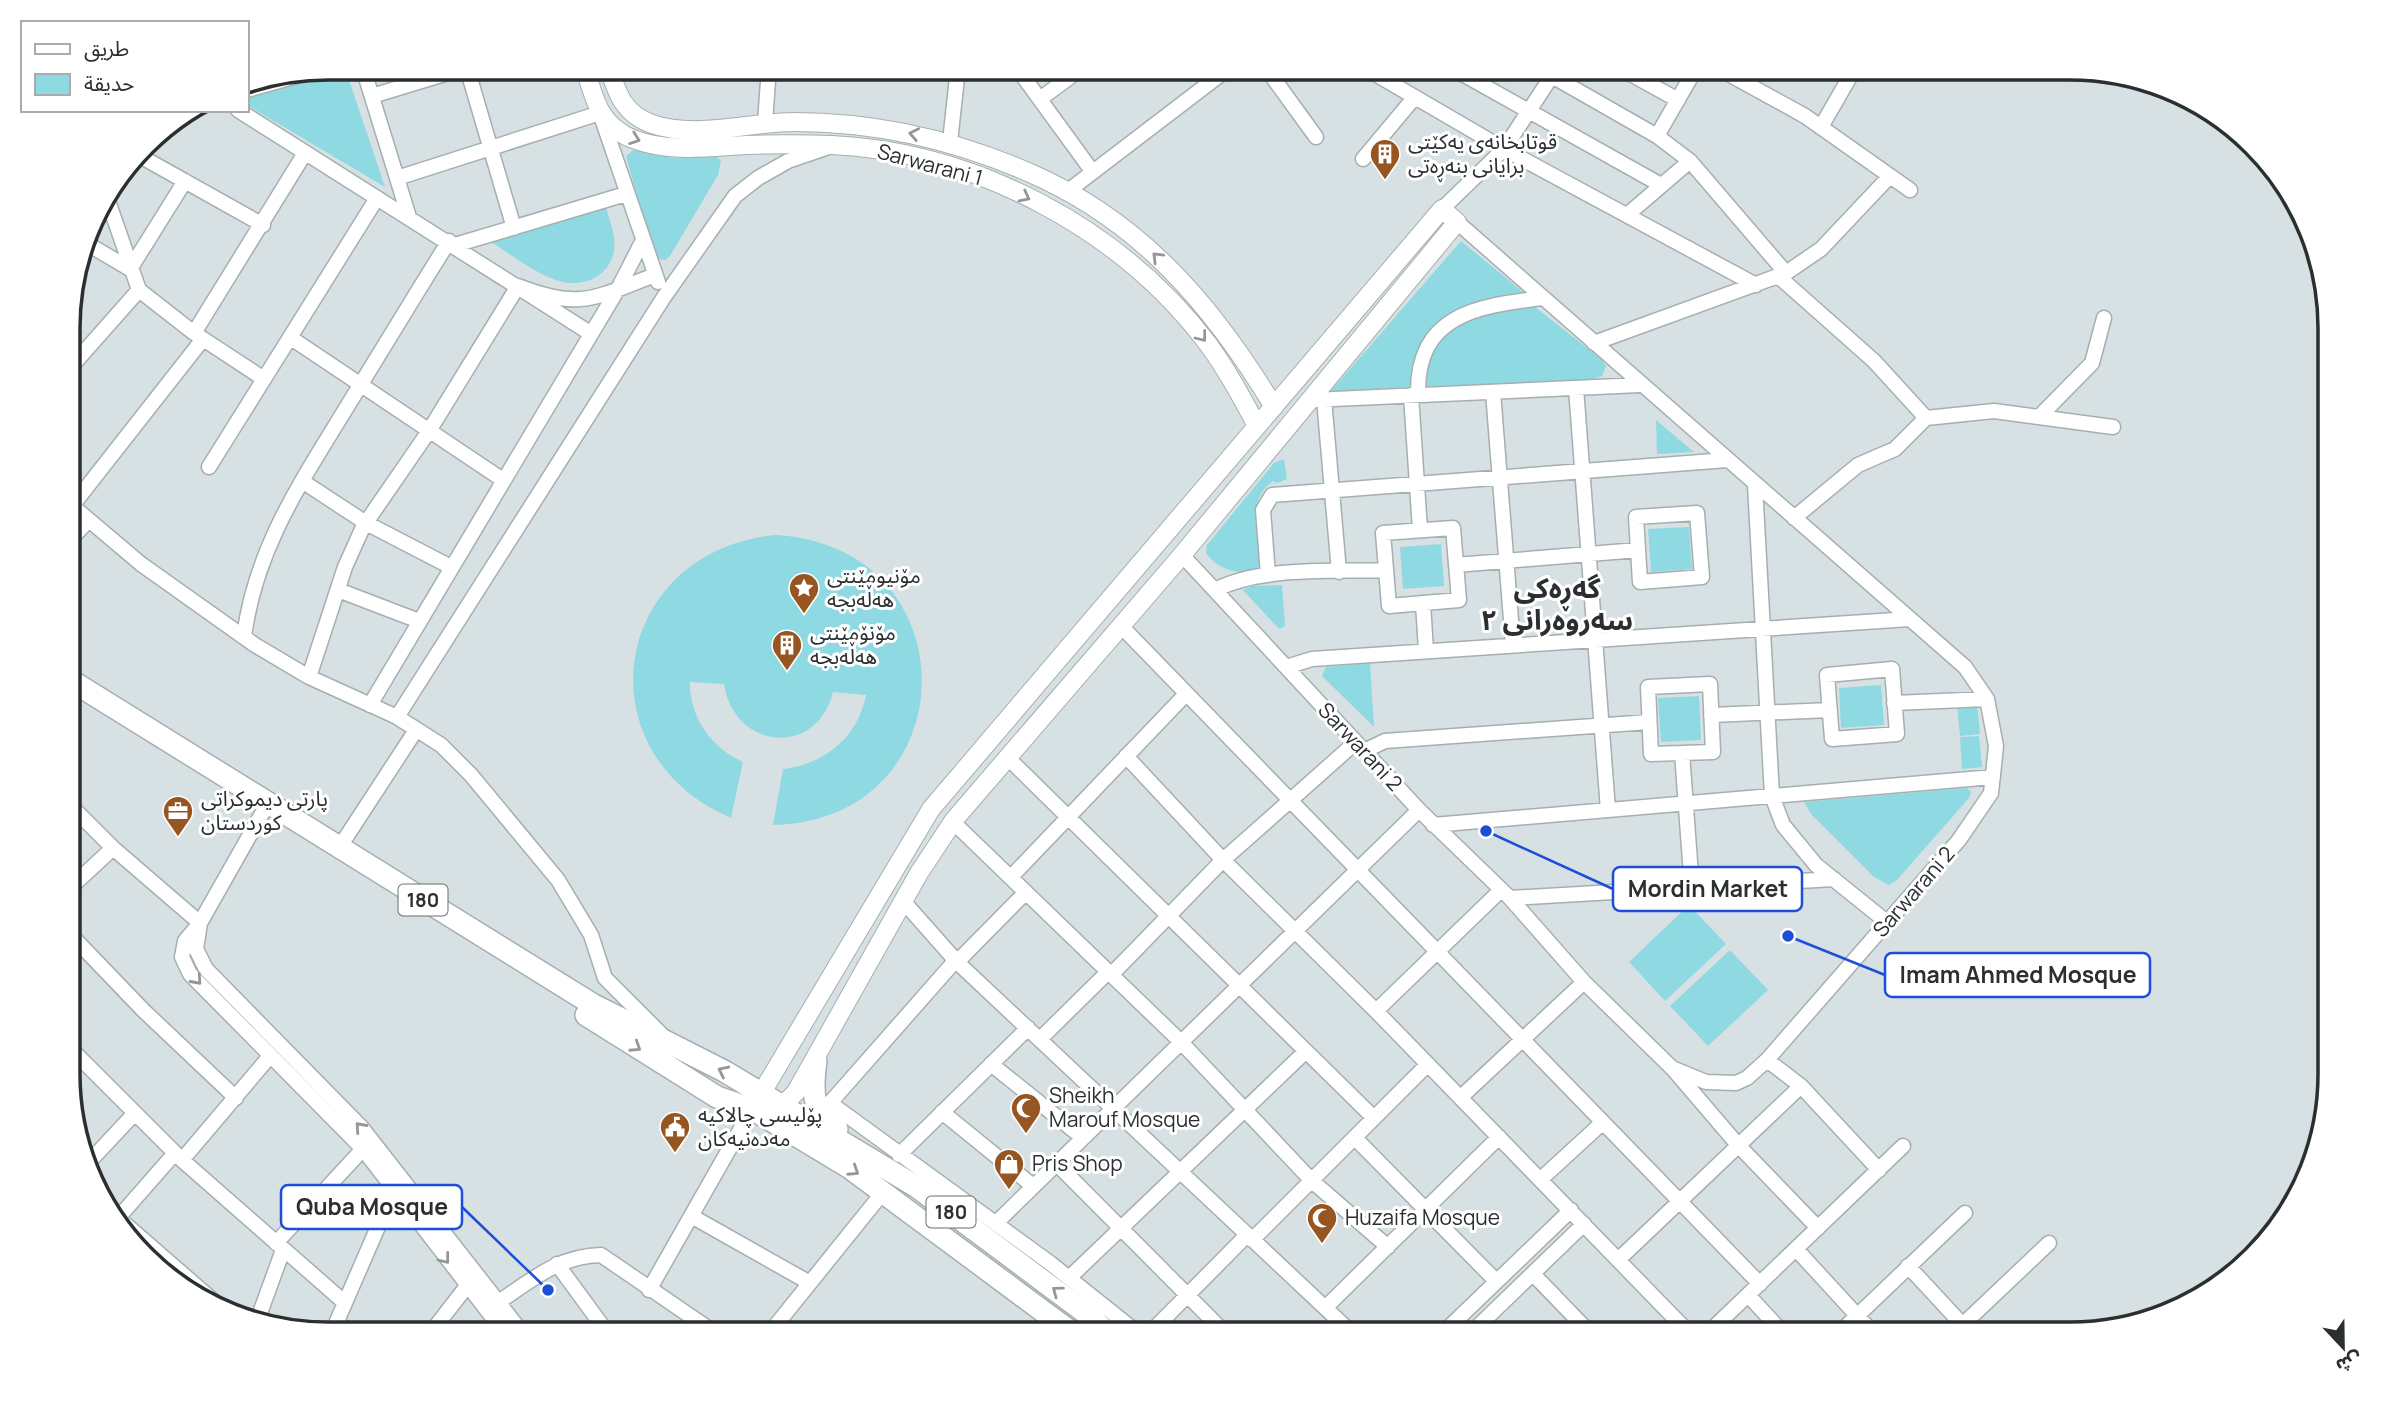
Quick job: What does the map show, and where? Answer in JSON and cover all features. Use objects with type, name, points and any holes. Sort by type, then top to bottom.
[{"type":"highway","name":"180","points":[[80,687],[265,807]]},
{"type":"highway","name":"180","points":[[80,695],[592,1004],[677,1048],[754,1107],[884,1191],[1058,1322]]},
{"type":"highway","name":"180","points":[[345,855],[579,1010],[717,1097],[754,1107],[782,1106],[900,1177],[1058,1292],[1094,1322]]},
{"type":"highway","points":[[816,1061],[813,1095],[821,1116],[881,1158],[900,1177]]},
{"type":"main road","points":[[589,80],[600,113]]},
{"type":"main road","points":[[614,80],[624,106],[652,124],[681,128],[765,122],[847,124],[950,142],[1068,191],[1133,234],[1208,308],[1240,351],[1274,407]]},
{"type":"main road","name":"Sarwarani 1","points":[[600,113],[622,134],[665,147],[834,145],[920,158],[991,181],[1089,233],[1153,284],[1208,344],[1258,426]]},
{"type":"main road","points":[[991,181],[998,160]]},
{"type":"main road","points":[[754,1107],[932,809],[1442,209]]},
{"type":"main road","name":"Sarwarani 2","points":[[1442,209],[1457,222]]},
{"type":"main road","points":[[782,1106],[796,1092],[816,1061],[903,901],[953,822],[1318,399],[1457,222]]},
{"type":"main road","points":[[1013,713],[1031,730]]},
{"type":"street","points":[[367,80],[409,217]]},
{"type":"street","points":[[372,96],[412,80]]},
{"type":"street","points":[[469,80],[514,228]]},
{"type":"street","points":[[765,122],[768,80]]},
{"type":"street","points":[[950,142],[957,80]]},
{"type":"street","points":[[1026,80],[1092,171]]},
{"type":"street","points":[[1040,99],[1066,80]]},
{"type":"street","points":[[1068,191],[1212,80]]},
{"type":"street","points":[[1275,80],[1316,137]]},
{"type":"street","points":[[1385,80],[1504,149],[1756,285]]},
{"type":"street","points":[[1473,80],[1661,185]]},
{"type":"street","points":[[1442,209],[1504,149],[1550,80]]},
{"type":"street","points":[[1568,80],[1657,136],[1690,161],[1782,275],[1874,361],[1926,418]]},
{"type":"street","points":[[1642,80],[1678,100]]},
{"type":"street","points":[[1657,136],[1689,80]]},
{"type":"street","points":[[1739,80],[1821,127],[1910,190]]},
{"type":"street","points":[[1821,127],[1848,80]]},
{"type":"street","points":[[1363,159],[1415,98]]},
{"type":"street","points":[[241,112],[452,243],[590,333]]},
{"type":"street","points":[[397,178],[600,113],[642,242],[664,297]]},
{"type":"street","points":[[397,717],[664,297],[735,196],[758,178],[788,161],[834,145]]},
{"type":"street","points":[[80,493],[198,336],[305,153]]},
{"type":"street","points":[[147,160],[263,225]]},
{"type":"street","points":[[1627,215],[1690,161]]},
{"type":"street","points":[[1594,343],[1782,275],[1821,248],[1889,177]]},
{"type":"street","points":[[130,269],[185,181]]},
{"type":"street","points":[[244,636],[249,603],[261,563],[302,481],[360,385],[452,243],[514,228],[626,194]]},
{"type":"street","points":[[209,467],[377,198]]},
{"type":"street","points":[[111,210],[139,290],[198,336],[264,379]]},
{"type":"street","name":"Sarwarani 2","points":[[1182,555],[1433,825],[1506,894],[1584,982],[1672,1068],[1706,1082],[1722,1084],[1747,1078],[1767,1060],[1959,840],[1991,793],[1996,746],[1987,699],[1965,667],[1457,222]]},
{"type":"street","points":[[370,705],[618,289],[642,242]]},
{"type":"street","points":[[94,248],[130,269]]},
{"type":"street","points":[[519,286],[550,299],[574,302],[593,299],[655,275]]},
{"type":"street","points":[[309,677],[338,590],[366,523],[429,431],[519,286]]},
{"type":"street","points":[[80,357],[139,290]]},
{"type":"street","points":[[1420,530],[1414,395],[1420,363],[1436,334],[1480,306],[1542,298]]},
{"type":"street","points":[[2039,417],[2092,363],[2104,318]]},
{"type":"street","points":[[291,338],[503,480]]},
{"type":"street","points":[[1339,572],[1332,490],[1318,399],[1640,385]]},
{"type":"street","points":[[1576,388],[1608,810]]},
{"type":"street","points":[[1493,392],[1513,645]]},
{"type":"street","points":[[1794,518],[1858,465],[1895,449],[1926,418],[1994,411],[2113,428]]},
{"type":"street","points":[[1268,575],[1263,510],[1272,495],[1727,460]]},
{"type":"street","points":[[302,481],[366,523],[451,567]]},
{"type":"street","points":[[1755,485],[1772,796],[1783,825],[1816,865],[1888,923]]},
{"type":"street","points":[[80,512],[152,572],[244,636],[309,677],[397,717],[441,745],[534,849],[576,907],[591,935],[605,978],[677,1048]]},
{"type":"street","points":[[1697,513],[1702,577],[1640,582],[1638,550],[1636,517],[1697,513]]},
{"type":"street","points":[[80,529],[89,520]]},
{"type":"street","points":[[1453,528],[1459,600],[1389,606],[1383,533],[1420,530],[1453,528]]},
{"type":"street","points":[[1456,565],[1638,550]]},
{"type":"street","points":[[1215,590],[1232,581],[1268,575],[1386,570]]},
{"type":"street","points":[[338,590],[419,621]]},
{"type":"street","points":[[1423,603],[1426,651]]},
{"type":"street","points":[[1286,667],[1312,659],[1910,619]]},
{"type":"street","points":[[1121,626],[1760,1284]]},
{"type":"street","points":[[1892,670],[1897,734],[1832,739],[1830,710],[1827,675],[1892,670]]},
{"type":"street","points":[[1710,684],[1711,715],[1713,752],[1651,754],[1648,687],[1710,684]]},
{"type":"street","points":[[1010,877],[1186,694]]},
{"type":"street","points":[[1894,704],[1987,699]]},
{"type":"street","points":[[1711,715],[1830,710]]},
{"type":"street","points":[[1040,1039],[1223,860],[1289,802],[1360,746],[1385,741],[1649,722]]},
{"type":"street","points":[[345,855],[416,730]]},
{"type":"street","points":[[1682,753],[1692,889]]},
{"type":"street","points":[[1126,756],[1223,860],[1296,929],[1679,1322]]},
{"type":"street","points":[[1008,758],[1166,917],[1374,1118]]},
{"type":"street","points":[[1433,825],[1993,777]]},
{"type":"street","points":[[265,807],[200,923],[185,941],[182,957],[190,974],[363,1149],[394,1190],[513,1322]]},
{"type":"street","points":[[996,1223],[1419,810]]},
{"type":"street","points":[[80,815],[113,848],[200,923]]},
{"type":"street","points":[[953,822],[1180,1041],[1312,1181],[1388,1247]]},
{"type":"street","points":[[80,879],[113,848]]},
{"type":"street","points":[[1376,1011],[1436,953],[1506,894],[1692,889],[1834,879]]},
{"type":"street","points":[[1026,892],[956,961],[830,1103],[996,1223],[1123,1322]]},
{"type":"street","points":[[903,901],[956,961],[1341,1322]]},
{"type":"street","points":[[200,923],[196,948],[206,970],[357,1122],[467,1286],[496,1322]]},
{"type":"street","points":[[80,944],[144,1011],[236,1098]]},
{"type":"street","points":[[1461,1097],[1584,982]]},
{"type":"street","points":[[899,1155],[1028,1028]]},
{"type":"street","points":[[1069,1278],[1305,1052]]},
{"type":"street","points":[[120,1208],[178,1156],[236,1098],[271,1056]]},
{"type":"street","points":[[80,1058],[178,1156],[344,1302]]},
{"type":"street","points":[[1767,1060],[1801,1086],[1879,1170]]},
{"type":"street","points":[[991,1064],[1082,1137]]},
{"type":"street","points":[[1162,1322],[1312,1181],[1428,1064]]},
{"type":"street","points":[[1672,1068],[1738,1145],[1818,1228]]},
{"type":"street","points":[[1619,1259],[1801,1086]]},
{"type":"street","points":[[649,1290],[754,1107]]},
{"type":"street","points":[[942,1112],[1033,1186]]},
{"type":"street","points":[[95,1156],[134,1114]]},
{"type":"street","points":[[1541,1180],[1602,1123]]},
{"type":"street","points":[[1326,1307],[1500,1137]]},
{"type":"street","points":[[1355,1138],[1496,1281]]},
{"type":"street","points":[[1720,1322],[1903,1146]]},
{"type":"street","points":[[260,1312],[279,1247],[363,1149]]},
{"type":"street","points":[[1056,1163],[1213,1322]]},
{"type":"street","points":[[337,1322],[394,1190]]},
{"type":"street","points":[[778,1322],[884,1191]]},
{"type":"street","points":[[1454,1322],[1571,1210]]},
{"type":"street","points":[[1850,1322],[1965,1213]]},
{"type":"street","points":[[693,1217],[810,1283]]},
{"type":"street","points":[[1492,1322],[1533,1274],[1584,1224]]},
{"type":"street","points":[[1971,1322],[2049,1243]]},
{"type":"street","points":[[1796,1249],[1861,1322]]},
{"type":"street","points":[[497,1303],[557,1264],[578,1256],[601,1255],[698,1322]]},
{"type":"street","points":[[557,1264],[599,1322]]},
{"type":"street","points":[[1908,1266],[1955,1322]]},
{"type":"street","points":[[1533,1274],[1579,1322]]},
{"type":"street","points":[[439,1322],[467,1286]]},
{"type":"street","points":[[1748,1295],[1773,1322]]},
{"type":"green space","points":[[349,80],[385,187],[248,106],[248,98],[307,82]]},
{"type":"green space","points":[[636,148],[672,158],[717,157],[721,161],[718,175],[670,256],[665,260],[658,259],[653,254],[626,156]]},
{"type":"green space","points":[[606,208],[614,250],[607,268],[593,279],[584,282],[565,282],[547,277],[491,242]]},
{"type":"green space","points":[[1461,241],[1529,297],[1446,318],[1409,387],[1330,392]]},
{"type":"green space","points":[[1530,303],[1601,359],[1606,366],[1602,376],[1590,380],[1423,387],[1427,363],[1432,353],[1454,326],[1481,312]]},
{"type":"green space","points":[[1656,420],[1694,452],[1657,454]]},
{"type":"green space","points":[[1284,459],[1287,479],[1277,483],[1273,481],[1259,498],[1256,532],[1261,566],[1239,572],[1217,564],[1206,553],[1207,545],[1274,463]]},
{"type":"green space","points":[[1689,527],[1692,569],[1651,572],[1648,529]]},
{"type":"green space","points":[[776,535],[841,551],[886,585],[913,631],[922,683],[912,735],[884,780],[837,812],[773,825],[783,769],[813,761],[837,746],[856,724],[866,695],[833,692],[824,713],[811,728],[794,736],[776,738],[759,733],[743,722],[731,706],[724,684],[690,682],[694,707],[704,730],[722,749],[743,762],[731,818],[683,788],[651,748],[635,704],[635,658],[650,614],[678,576],[721,549]]},
{"type":"green space","points":[[1441,544],[1444,586],[1403,589],[1400,547]]},
{"type":"green space","points":[[1282,585],[1285,626],[1279,629],[1243,590],[1252,586]]},
{"type":"green space","points":[[1370,663],[1374,727],[1322,676],[1326,667]]},
{"type":"green space","points":[[1881,685],[1884,725],[1841,728],[1839,688]]},
{"type":"green space","points":[[1699,696],[1701,740],[1661,742],[1658,698]]},
{"type":"green space","points":[[1977,703],[1980,734],[1960,736],[1957,705]]},
{"type":"green space","points":[[1979,736],[1982,767],[1962,769],[1960,737]]},
{"type":"green space","points":[[1967,788],[1971,792],[1969,798],[1897,880],[1889,885],[1874,877],[1811,814],[1804,802]]},
{"type":"green space","points":[[1689,905],[1726,944],[1665,1001],[1629,962]]},
{"type":"green space","points":[[1730,950],[1768,990],[1708,1046],[1670,1006]]},
{"type":"place","name":"قوتابخانەی یەکێتی برایانی بنەڕەتی","points":[[1385,181]]},
{"type":"place","name":"مۆنیومێنتی هەڵەبجە","points":[[804,615]]},
{"type":"place","name":"مۆنۆمێنتی هەڵەبجە","points":[[787,672]]},
{"type":"place","name":"Mordin Market","points":[[1486,831]]},
{"type":"place","name":"پارتی دیموکراتی کوردستان","points":[[178,838]]},
{"type":"place","name":"Imam Ahmed Mosque","points":[[1788,936]]},
{"type":"place","name":"Sheikh Marouf Mosque","points":[[1026,1135]]},
{"type":"place","name":"پۆلیسی چالاکیە مەدەنیەکان","points":[[675,1154]]},
{"type":"place","name":"Pris Shop","points":[[1009,1191]]},
{"type":"place","name":"Huzaifa Mosque","points":[[1322,1245]]},
{"type":"place","name":"Quba Mosque","points":[[548,1290]]},
{"type":"district","name":"گەڕەکی سەروەرانی ٢","points":[[1557,604]]}]
